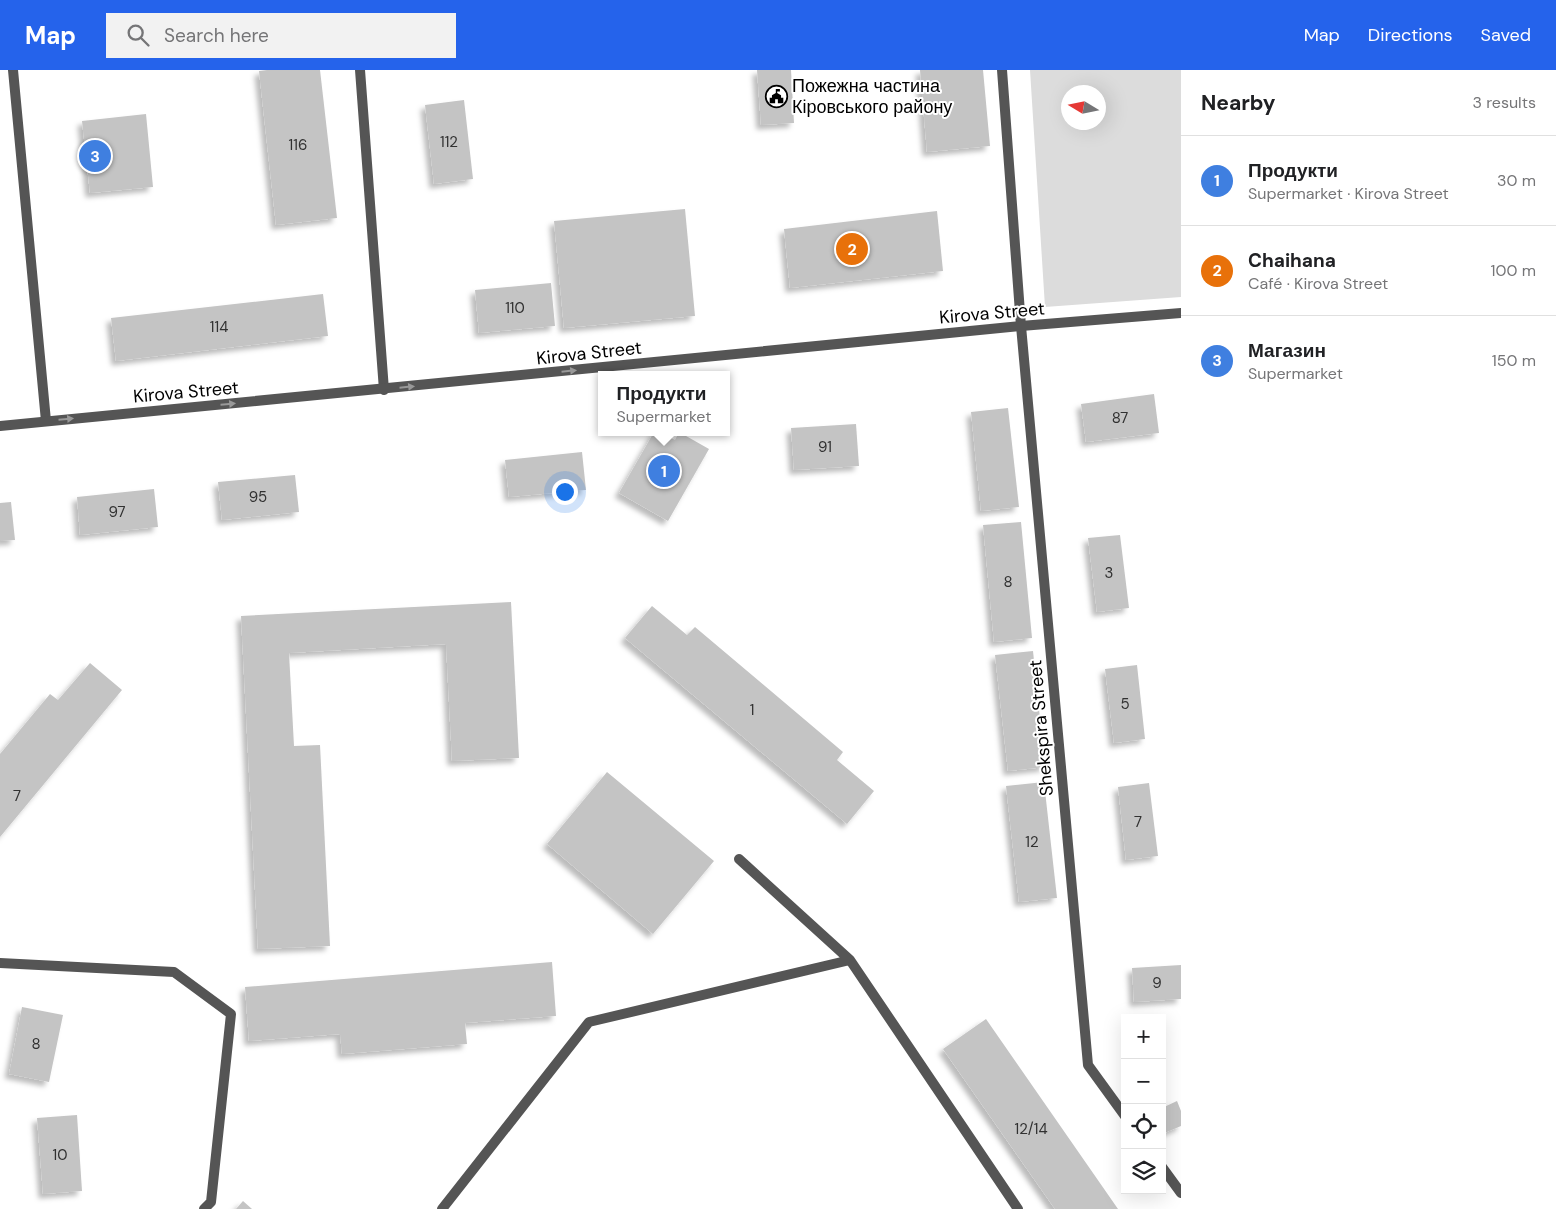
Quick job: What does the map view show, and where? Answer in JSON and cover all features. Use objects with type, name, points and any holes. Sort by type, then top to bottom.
[{"type":"street","points":[[14,70],[46,421]]},
{"type":"street","points":[[360,70],[384,390]]},
{"type":"street","name":"Shekspira Street","points":[[1002,70],[1021,326],[1088,1065],[1121,1110]]},
{"type":"street","name":"Kirova Street","points":[[0,426],[384,390],[1021,326],[1181,313]]},
{"type":"street","points":[[739,859],[850,960],[1018,1209]]},
{"type":"street","points":[[442,1209],[589,1022],[850,960]]},
{"type":"street","points":[[0,963],[174,972],[231,1014],[211,1202],[204,1209]]},
{"type":"street","points":[[1166,1172],[1181,1193]]},
{"type":"shaded area","points":[[1030,70],[1181,70],[1181,297],[1045,307]]},
{"type":"building","points":[[320,70],[337,218],[276,225],[259,71]]},
{"type":"building","name":"Пожежна частина Кіровського району","points":[[757,70],[791,70],[794,123],[761,125]]},
{"type":"building","points":[[920,70],[983,70],[990,146],[927,152]]},
{"type":"building","points":[[464,100],[473,179],[434,184],[425,105]]},
{"type":"building","points":[[146,114],[153,187],[90,193],[82,121]]},
{"type":"building","points":[[685,209],[695,316],[564,328],[554,221]]},
{"type":"building","points":[[937,211],[943,271],[790,288],[784,229]]},
{"type":"building","points":[[551,283],[555,326],[479,333],[475,290]]},
{"type":"building","points":[[323,294],[328,336],[116,361],[111,318]]},
{"type":"building","points":[[1154,394],[1159,433],[1086,442],[1081,404]]},
{"type":"building","points":[[1008,408],[1019,507],[981,511],[971,412]]},
{"type":"building","points":[[856,424],[859,466],[794,470],[791,428]]},
{"type":"building","points":[[652,436],[668,436],[675,440],[677,436],[686,436],[709,449],[668,521],[619,493]]},
{"type":"building","points":[[582,452],[586,490],[509,497],[505,460]]},
{"type":"building","points":[[295,475],[299,512],[222,520],[218,482]]},
{"type":"building","points":[[154,489],[158,527],[80,535],[77,497]]},
{"type":"building","points":[[11,502],[15,540],[0,541],[0,503]]},
{"type":"building","points":[[1021,522],[1032,638],[994,642],[983,525]]},
{"type":"building","points":[[1120,535],[1129,608],[1097,612],[1088,538]]},
{"type":"building","points":[[511,602],[519,758],[452,761],[446,644],[289,653],[294,746],[320,745],[330,946],[258,949],[241,616]]},
{"type":"building","points":[[652,606],[687,635],[695,627],[843,752],[837,760],[874,791],[847,824],[625,638]]},
{"type":"building","points":[[1033,651],[1045,767],[1008,771],[995,655]]},
{"type":"building","points":[[90,663],[122,690],[0,837],[0,754],[50,694],[58,700]]},
{"type":"building","points":[[1137,665],[1145,739],[1114,743],[1105,669]]},
{"type":"building","points":[[607,772],[714,861],[653,934],[547,844]]},
{"type":"building","points":[[1044,782],[1057,898],[1019,902],[1006,786]]},
{"type":"building","points":[[1149,783],[1158,856],[1126,860],[1118,787]]},
{"type":"building","points":[[552,962],[556,1016],[465,1023],[467,1044],[342,1054],[340,1034],[249,1041],[245,987]]},
{"type":"building","points":[[1181,965],[1181,999],[1134,1002],[1132,968]]},
{"type":"building","points":[[22,1007],[63,1015],[49,1082],[9,1074]]},
{"type":"building","points":[[986,1019],[1118,1209],[1055,1209],[943,1049]]},
{"type":"building","points":[[1177,1101],[1181,1111],[1181,1126],[1166,1132],[1166,1106]]},
{"type":"building","points":[[77,1115],[82,1191],[43,1194],[37,1118]]},
{"type":"building","points":[[243,1201],[252,1209],[236,1209]]},
{"type":"place","name":"Пожежна частина Кіровського району","points":[[776,96]]},
{"type":"place","name":"Магазин","points":[[95,156]]},
{"type":"place","name":"Chaihana","points":[[852,249]]},
{"type":"place","name":"Продукти","points":[[664,471]]}]
